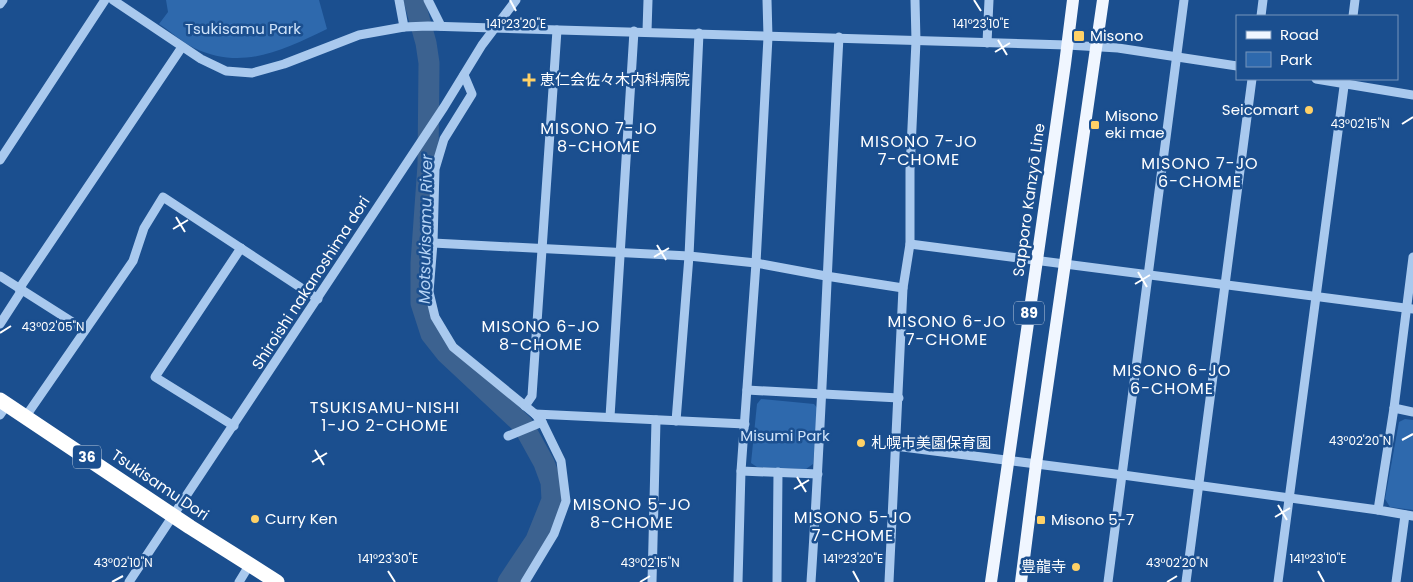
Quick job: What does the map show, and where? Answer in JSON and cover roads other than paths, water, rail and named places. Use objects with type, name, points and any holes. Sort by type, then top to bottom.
[{"type":"highway","name":"Tsukisamu Dori","points":[[2,407],[26,416],[172,515],[277,582]]},
{"type":"main road","name":"Sapporo Kanzyō Line","points":[[991,582],[1072,0]]},
{"type":"main road","name":"89","points":[[1021,582],[1102,0]]},
{"type":"street","points":[[0,4],[2,0]]},
{"type":"street","points":[[0,160],[105,0]]},
{"type":"street","points":[[114,0],[200,59],[226,71],[252,73],[284,64],[359,35],[407,27],[428,26],[1067,44],[1118,48],[1236,66]]},
{"type":"street","points":[[399,0],[407,27]]},
{"type":"street","points":[[428,0],[441,26]]},
{"type":"street","name":"Shiroishi nakanoshima dori","points":[[129,582],[444,108],[482,45],[516,0]]},
{"type":"street","points":[[647,31],[648,0]]},
{"type":"street","points":[[738,582],[744,424],[756,263],[768,37],[767,0]]},
{"type":"street","points":[[889,582],[903,288],[910,244],[910,170],[916,41],[915,0]]},
{"type":"street","points":[[987,43],[989,0]]},
{"type":"street","points":[[1108,582],[1184,0]]},
{"type":"street","points":[[1261,15],[1263,0]]},
{"type":"street","points":[[1353,15],[1355,0]]},
{"type":"street","points":[[525,406],[532,396],[557,30]]},
{"type":"street","points":[[610,417],[634,31]]},
{"type":"street","points":[[676,421],[689,256],[699,33]]},
{"type":"street","points":[[811,582],[839,37]]},
{"type":"street","points":[[0,324],[21,289],[182,47]]},
{"type":"street","points":[[464,75],[472,94],[444,139],[435,169],[433,243],[429,292],[434,317],[453,347],[535,414],[542,422],[561,461],[566,501],[554,534],[525,582]]},
{"type":"street","points":[[1186,582],[1252,80]]},
{"type":"street","points":[[1330,80],[1344,81],[1413,95]]},
{"type":"street","points":[[1278,582],[1344,81]]},
{"type":"street","points":[[26,416],[133,261],[144,228],[164,197],[318,299]]},
{"type":"street","points":[[433,243],[689,256],[756,263],[903,288]]},
{"type":"street","points":[[910,244],[1065,263],[1225,286],[1410,308]]},
{"type":"street","points":[[234,426],[155,377],[241,248]]},
{"type":"street","points":[[1378,510],[1410,308],[1413,257]]},
{"type":"street","points":[[0,276],[85,330]]},
{"type":"street","points":[[747,390],[899,398]]},
{"type":"street","points":[[1394,408],[1413,412]]},
{"type":"street","points":[[535,414],[744,424]]},
{"type":"street","points":[[652,582],[656,420]]},
{"type":"street","points":[[508,436],[542,422]]},
{"type":"street","points":[[895,446],[1290,497],[1409,515],[1396,582]]},
{"type":"street","points":[[742,470],[818,474]]},
{"type":"street","points":[[777,582],[778,472]]},
{"type":"street","points":[[238,582],[250,564]]},
{"type":"waterway","name":"Motsukisamu River","points":[[414,0],[426,43],[429,63],[428,165],[421,263],[421,303],[431,334],[446,353],[523,425],[544,463],[551,482],[552,500],[536,540],[508,582]]},
{"type":"place","name":"Misono","points":[[1079,36]]},
{"type":"place","name":"恵仁会佐々木内科病院","points":[[529,80]]},
{"type":"place","name":"Seicomart","points":[[1309,110]]},
{"type":"place","name":"Misono eki mae","points":[[1095,125]]},
{"type":"place","name":"札幌市美園保育園","points":[[861,443]]},
{"type":"place","name":"Curry Ken","points":[[255,519]]},
{"type":"place","name":"Misono 5-7","points":[[1041,520]]},
{"type":"place","name":"豊龍寺","points":[[1076,567]]},
{"type":"district","name":"MISONO 7-JO 8-CHOME","points":[[599,137]]},
{"type":"district","name":"MISONO 7-JO 7-CHOME","points":[[919,150]]},
{"type":"district","name":"MISONO 7-JO 6-CHOME","points":[[1200,172]]},
{"type":"district","name":"MISONO 6-JO 7-CHOME","points":[[947,330]]},
{"type":"district","name":"MISONO 6-JO 8-CHOME","points":[[541,335]]},
{"type":"district","name":"MISONO 6-JO 6-CHOME","points":[[1172,379]]},
{"type":"district","name":"TSUKISAMU-NISHI 1-JO 2-CHOME","points":[[385,416]]},
{"type":"district","name":"MISONO 5-JO 8-CHOME","points":[[632,513]]},
{"type":"district","name":"MISONO 5-JO 7-CHOME","points":[[853,526]]},
{"type":"park label","name":"Tsukisamu Park","points":[[243,29]]},
{"type":"park label","name":"Misumi Park","points":[[785,436]]}]
